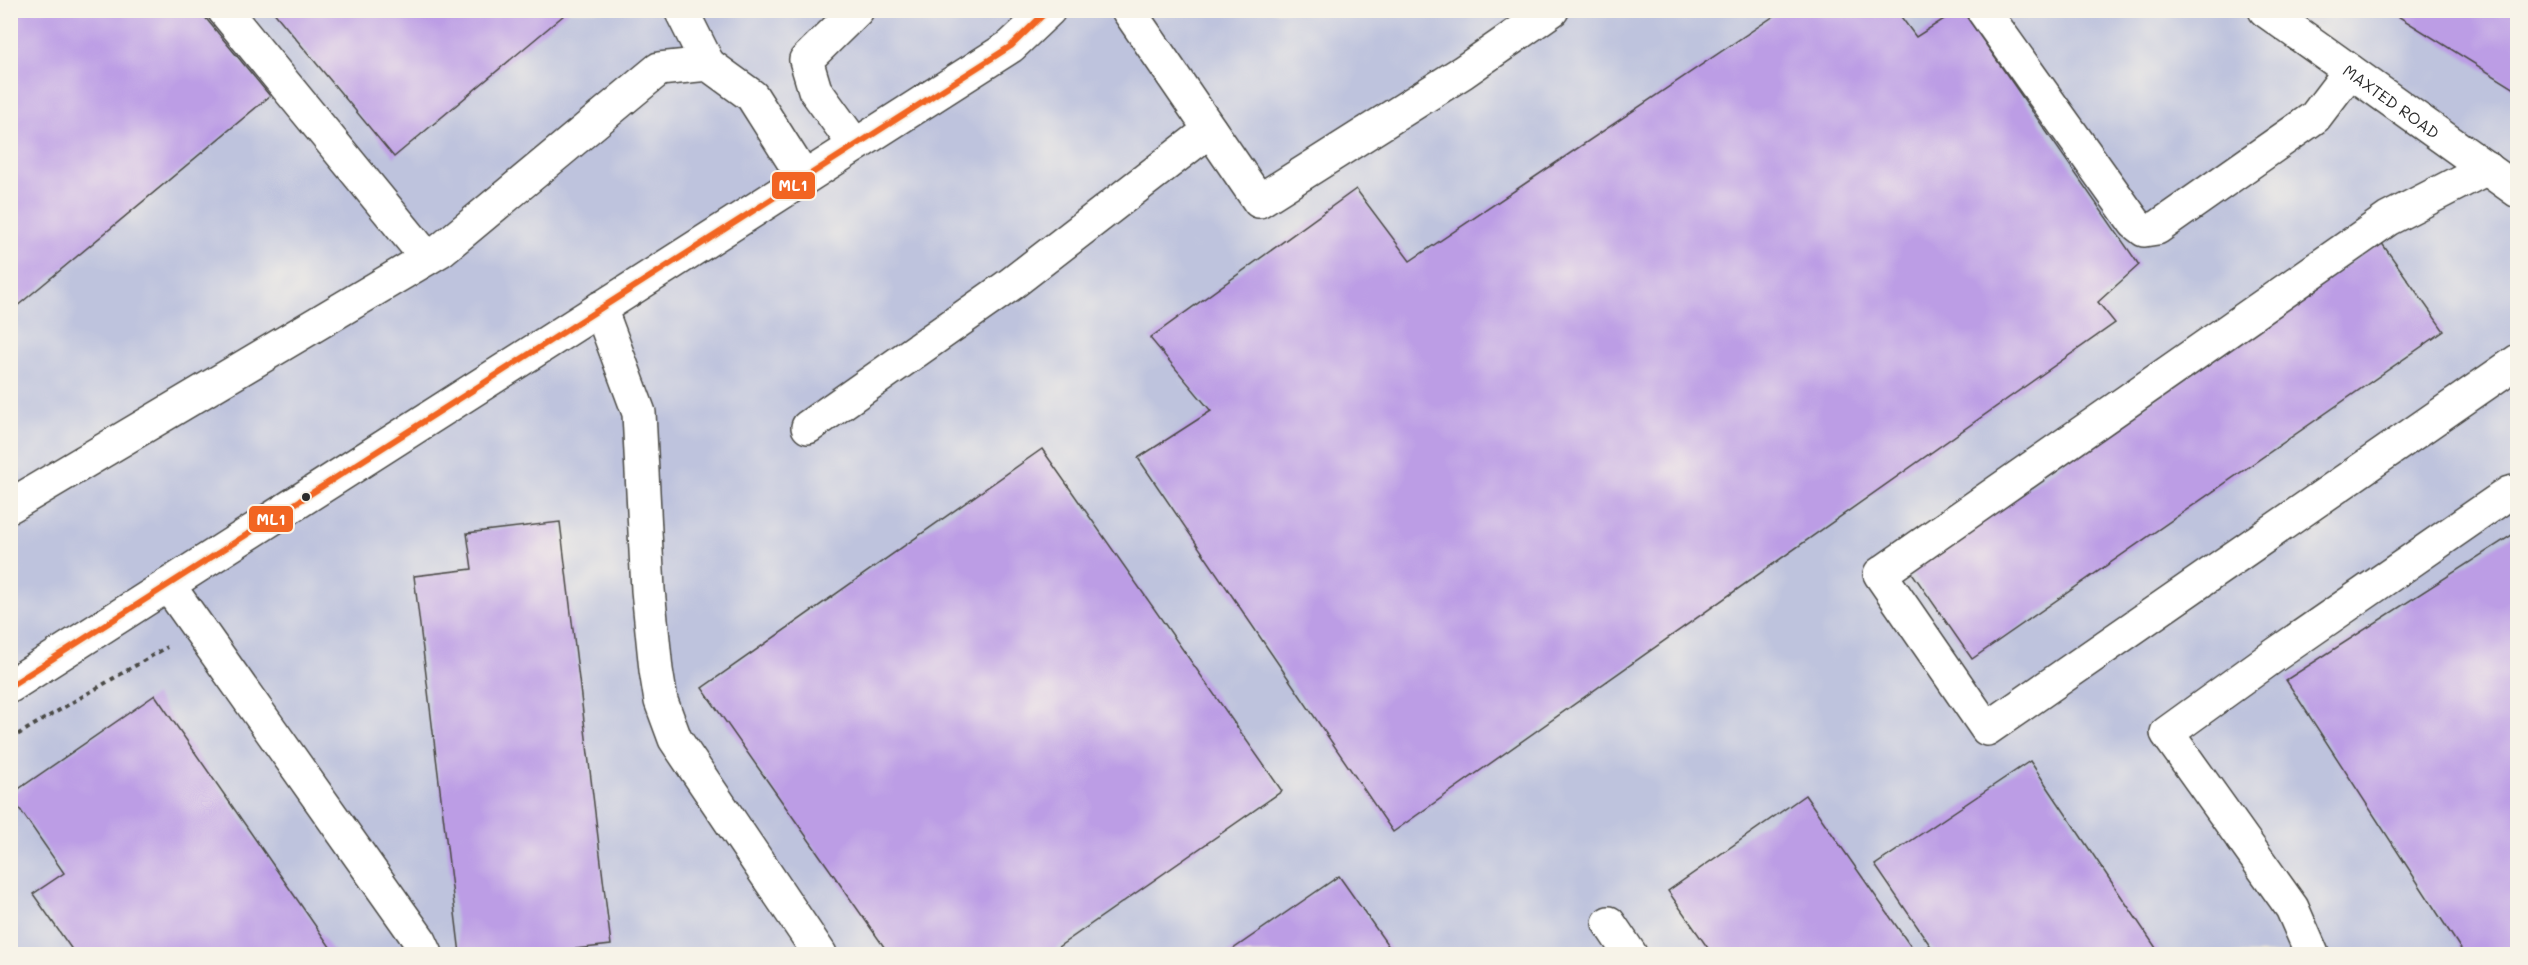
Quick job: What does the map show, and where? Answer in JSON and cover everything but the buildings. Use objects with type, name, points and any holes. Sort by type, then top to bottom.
[{"type":"street","points":[[224,10],[427,258]]},
{"type":"street","points":[[681,10],[708,64],[752,96],[804,178]]},
{"type":"street","points":[[855,145],[815,90],[806,60],[857,10]]},
{"type":"street","points":[[10,686],[1011,46],[1049,10]]},
{"type":"street","points":[[1128,10],[1260,201],[1463,72],[1552,10]]},
{"type":"street","points":[[1983,10],[2135,223],[2144,230],[2157,228],[2315,117],[2350,71]]},
{"type":"street","name":"MAXTED ROAD","points":[[2282,15],[2350,71],[2517,191]]},
{"type":"street","points":[[10,506],[441,250],[659,69],[708,64]]},
{"type":"street","points":[[808,427],[1011,284],[1210,130]]},
{"type":"street","points":[[2487,168],[2388,219],[1880,574],[1987,729],[2517,361]]},
{"type":"street","points":[[600,308],[639,413],[648,590],[661,701],[675,739],[820,954]]},
{"type":"street","points":[[2312,954],[2292,908],[2167,733],[2509,493],[2517,491]]},
{"type":"street","points":[[168,585],[420,941],[426,954]]},
{"type":"street","points":[[1609,923],[1630,954]]},
{"type":"path","points":[[10,739],[199,629]]},
{"type":"shaded area","points":[[10,11],[2517,11],[2517,954],[11,954]]},
{"type":"transit line","name":"ML1","points":[[10,686],[1011,46],[1048,10]]}]
